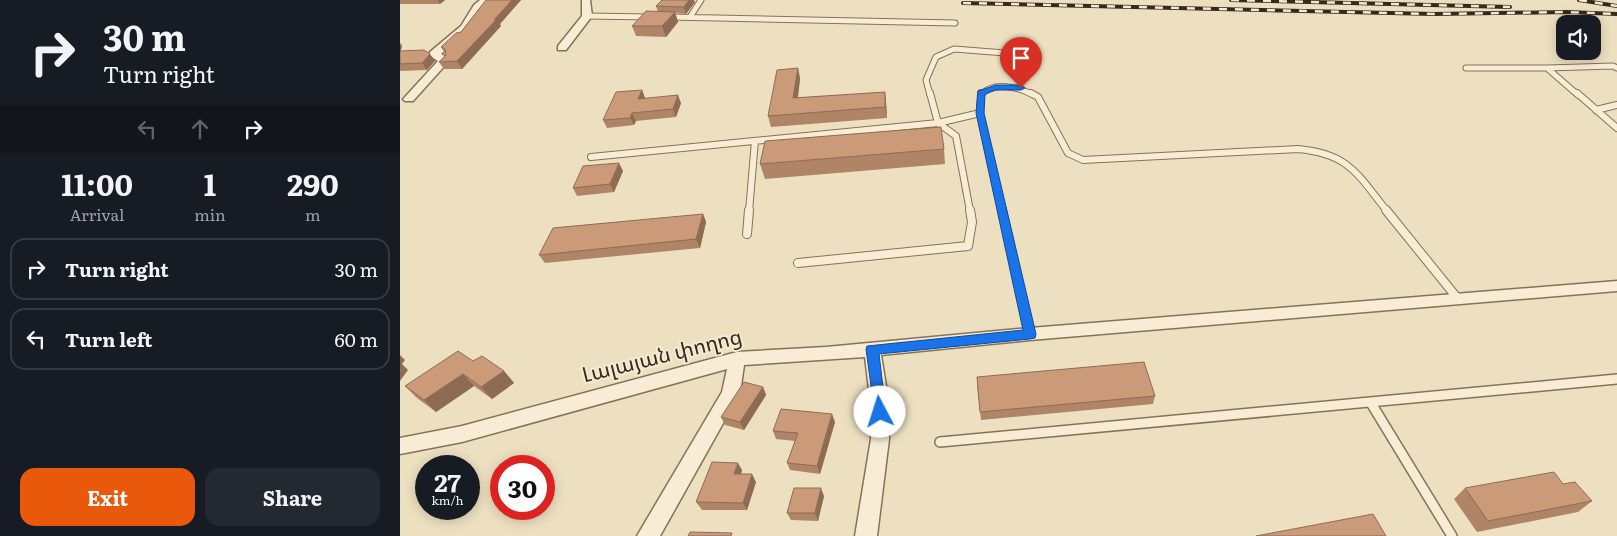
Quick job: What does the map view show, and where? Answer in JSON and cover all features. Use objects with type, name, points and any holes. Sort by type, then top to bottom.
[{"type":"street","points":[[409,100],[444,60],[434,54],[465,28],[477,6],[486,0]]},
{"type":"street","points":[[562,48],[587,16],[586,0]]},
{"type":"street","name":"Լալայան փողոց","points":[[400,446],[462,434],[737,359],[1617,286]]},
{"type":"street","points":[[866,536],[880,439],[879,398],[872,349]]},
{"type":"street","points":[[648,536],[731,393],[737,359]]},
{"type":"lane","points":[[690,17],[701,0]]},
{"type":"lane","points":[[587,16],[653,17]]},
{"type":"lane","points":[[662,17],[955,23]]},
{"type":"lane","points":[[798,263],[968,246],[972,222],[956,136],[938,123],[926,80],[936,58],[954,49],[1019,54]]},
{"type":"lane","points":[[1466,68],[1616,66]]},
{"type":"lane","points":[[1547,68],[1617,128]]},
{"type":"lane","points":[[1030,334],[980,113],[981,93],[996,88],[1021,88],[1038,96],[1068,153],[1083,160],[1298,149],[1328,152],[1346,162],[1359,176],[1458,299]]},
{"type":"lane","points":[[1596,110],[1617,105]]},
{"type":"lane","points":[[591,158],[938,123],[980,113]]},
{"type":"lane","points":[[747,234],[755,141]]},
{"type":"lane","points":[[940,442],[1371,404],[1617,379]]},
{"type":"lane","points":[[1371,404],[1452,536]]},
{"type":"building","points":[[486,0],[512,0],[494,20],[497,19],[457,61],[439,62],[446,55],[445,49],[441,47],[456,33],[461,32]]},
{"type":"building","points":[[662,0],[689,0],[684,7],[656,6]]},
{"type":"building","points":[[646,11],[675,12],[662,26],[632,26]]},
{"type":"building","points":[[424,50],[430,54],[422,63],[400,64],[400,51]]},
{"type":"building","points":[[798,68],[793,98],[885,92],[885,107],[768,116],[777,70]]},
{"type":"building","points":[[642,90],[638,99],[678,95],[673,109],[632,113],[630,118],[603,120],[616,92]]},
{"type":"building","points":[[941,127],[944,149],[760,164],[765,141]]},
{"type":"building","points":[[619,163],[610,184],[573,188],[583,166]]},
{"type":"building","points":[[703,214],[696,239],[539,255],[553,228]]},
{"type":"building","points":[[458,351],[473,361],[482,356],[504,371],[481,387],[463,374],[424,400],[405,386]]},
{"type":"building","points":[[1144,362],[1155,396],[980,412],[977,377]]},
{"type":"building","points":[[744,382],[763,387],[740,422],[721,417]]},
{"type":"building","points":[[781,409],[832,414],[817,466],[787,463],[798,433],[773,431]]},
{"type":"building","points":[[712,462],[738,463],[734,474],[752,474],[743,503],[696,502]]},
{"type":"building","points":[[1554,472],[1563,484],[1575,482],[1592,501],[1488,521],[1465,488]]},
{"type":"building","points":[[794,488],[821,488],[815,513],[787,513]]},
{"type":"building","points":[[1373,514],[1386,536],[1256,536]]},
{"type":"building","points":[[690,532],[732,533],[731,536],[688,536]]},
{"type":"railway","points":[[1231,0],[1510,7]]},
{"type":"railway","points":[[1579,0],[1617,6]]},
{"type":"railway","points":[[963,3],[1434,14],[1567,12],[1617,14]]},
{"type":"route","points":[[880,412],[872,349],[1030,334],[980,113],[981,93],[996,88],[1021,88]]}]
